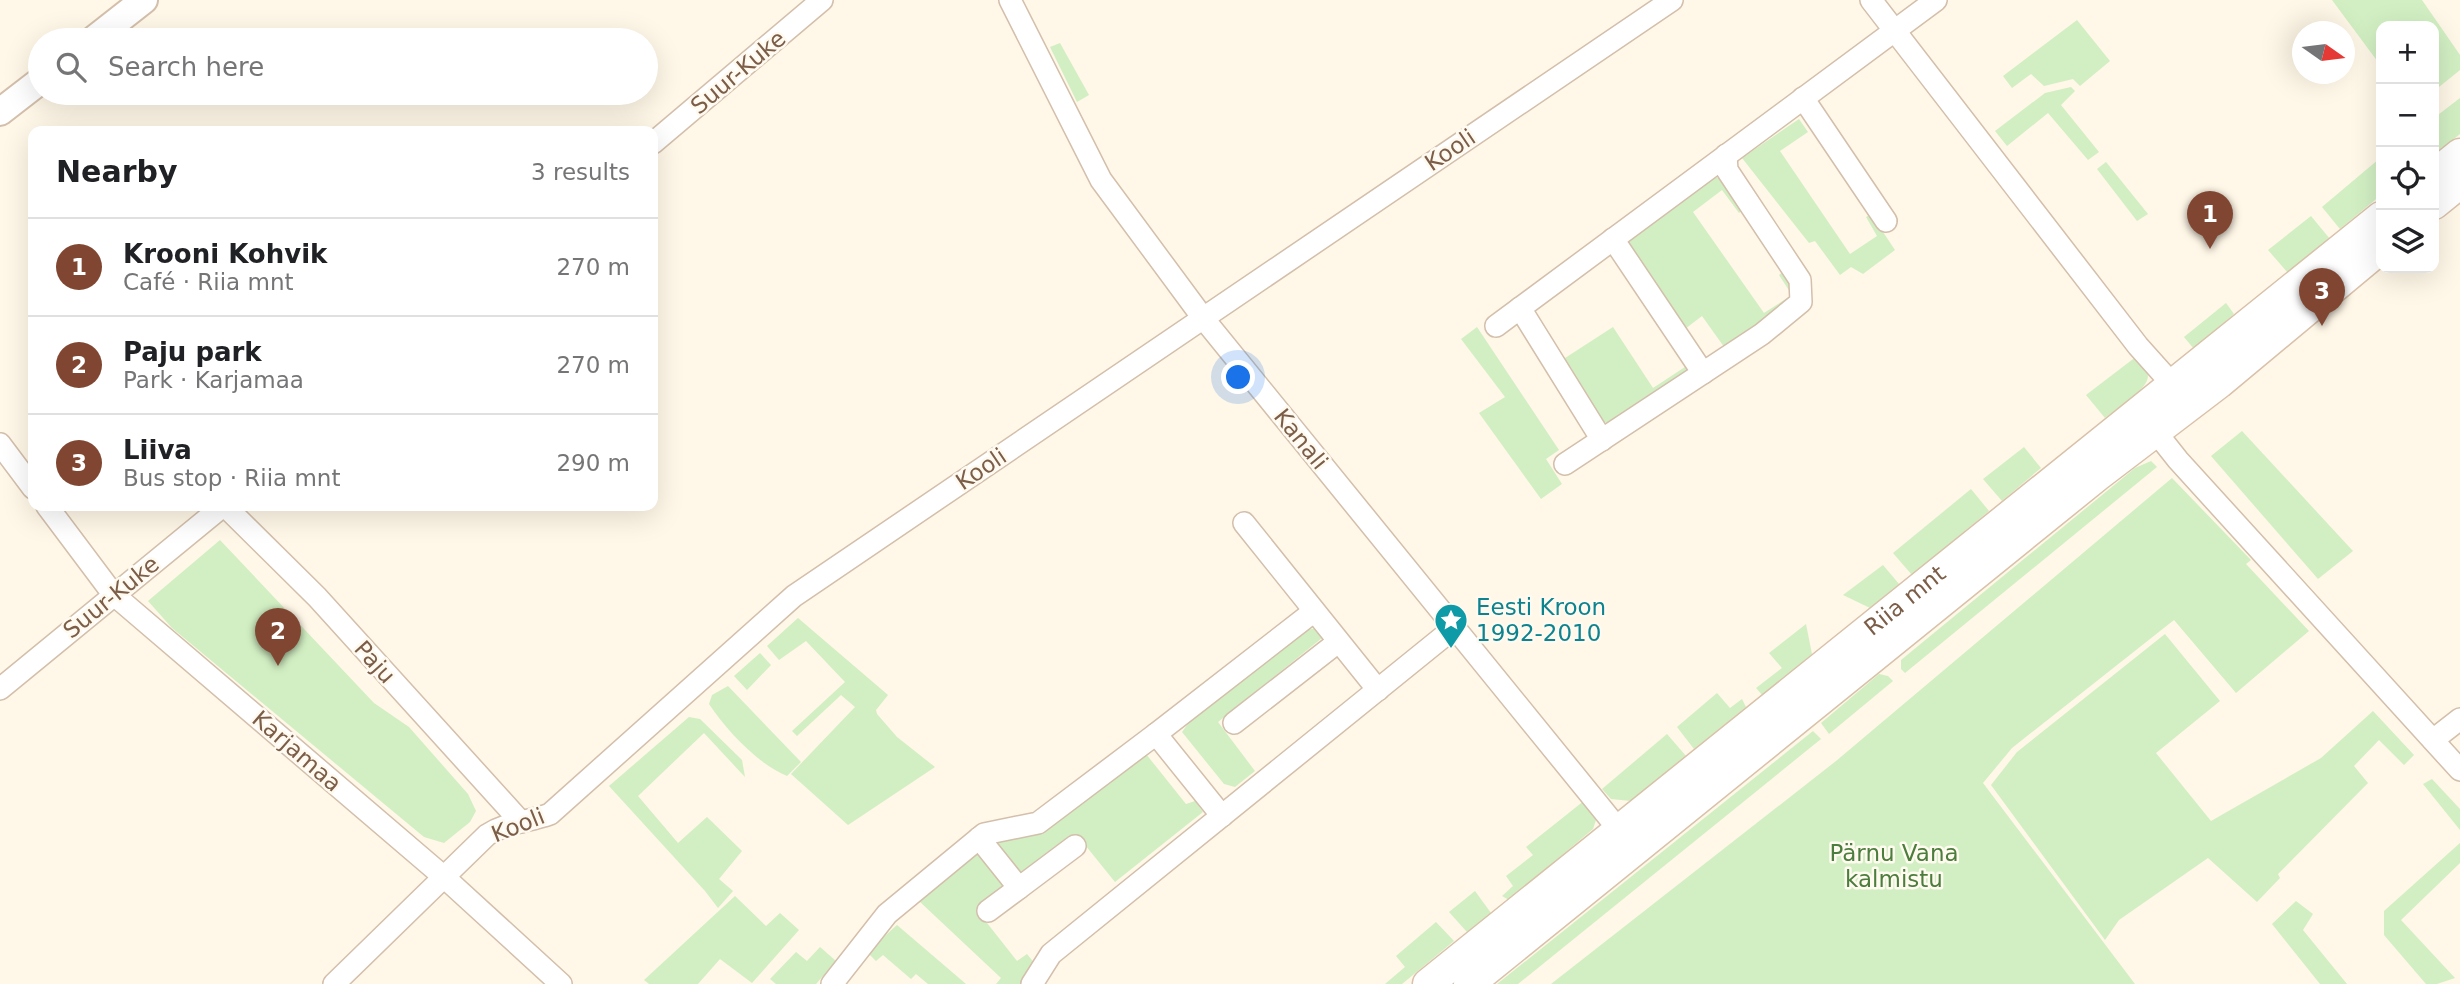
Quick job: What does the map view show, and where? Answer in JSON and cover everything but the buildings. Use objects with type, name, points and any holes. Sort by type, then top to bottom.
[{"type":"main road","points":[[2439,171],[2460,154]]},
{"type":"main road","points":[[2439,200],[2460,183]]},
{"type":"main road","name":"Riia mnt","points":[[1428,984],[1627,839],[2182,394],[2376,221]]},
{"type":"main road","name":"Riia mnt","points":[[2182,394],[2230,374],[2376,252]]},
{"type":"main road","name":"Riia mnt","points":[[1469,984],[1627,839]]},
{"type":"street","points":[[108,28],[144,0]]},
{"type":"street","name":"Suur-Kuke","points":[[658,139],[822,0]]},
{"type":"street","name":"Kanali","points":[[1010,0],[1101,180],[1203,318],[1585,791],[1627,839]]},
{"type":"street","name":"Kooli","points":[[334,984],[488,835],[508,824],[550,814],[794,596],[1672,0]]},
{"type":"street","points":[[1871,0],[2138,346],[2182,394]]},
{"type":"street","points":[[1496,326],[1936,0]]},
{"type":"street","points":[[0,112],[28,90]]},
{"type":"street","points":[[1802,99],[1886,221]]},
{"type":"street","points":[[1565,464],[1762,334],[1801,302],[1800,280],[1727,170],[1726,155]]},
{"type":"street","points":[[1613,239],[1703,373]]},
{"type":"street","points":[[1520,308],[1602,440]]},
{"type":"street","points":[[2151,417],[2187,471],[2460,770]]},
{"type":"street","points":[[0,444],[28,481]]},
{"type":"street","name":"Karjamaa","points":[[51,511],[113,594],[444,877],[561,984]]},
{"type":"street","name":"Suur-Kuke","points":[[0,689],[218,511]]},
{"type":"street","name":"Paju","points":[[229,511],[317,597],[521,822]]},
{"type":"street","points":[[1244,523],[1378,690]]},
{"type":"street","points":[[836,983],[887,914],[984,834],[1038,823],[1313,612]]},
{"type":"street","points":[[1032,984],[1051,954],[1454,628]]},
{"type":"street","points":[[1234,723],[1338,642]]},
{"type":"street","points":[[2432,740],[2460,719]]},
{"type":"street","points":[[1156,734],[1222,816]]},
{"type":"street","points":[[979,838],[1019,888]]},
{"type":"street","points":[[988,911],[1075,846]]},
{"type":"green space","points":[[2332,0],[2422,0],[2437,21],[2376,21],[2376,59],[2355,31],[2355,21],[2348,21]]},
{"type":"green space","points":[[2077,20],[2110,61],[2080,86],[2073,79],[2044,86],[2031,74],[2012,88],[2003,76]]},
{"type":"green space","points":[[2439,25],[2460,55],[2460,70],[2439,87]]},
{"type":"green space","points":[[1060,43],[1089,95],[1077,102],[1050,47]]},
{"type":"green space","points":[[2071,87],[2075,91],[2061,105],[2099,152],[2088,160],[2048,113],[2007,146],[1995,131],[2045,93]]},
{"type":"green space","points":[[2460,98],[2460,134],[2439,151],[2439,147],[2439,114]]},
{"type":"green space","points":[[1799,119],[1808,132],[1780,151],[1850,254],[1877,236],[1866,217],[1871,214],[1895,250],[1863,274],[1851,267],[1840,275],[1815,241],[1809,243],[1742,158]]},
{"type":"green space","points":[[2106,162],[2148,214],[2137,221],[2097,169]]},
{"type":"green space","points":[[2376,162],[2376,199],[2340,229],[2322,207]]},
{"type":"green space","points":[[1715,177],[1724,180],[1743,210],[1739,213],[1722,190],[1693,212],[1764,313],[1792,295],[1779,275],[1784,271],[1795,287],[1792,304],[1727,351],[1702,316],[1685,329],[1629,248],[1628,240]]},
{"type":"green space","points":[[2311,216],[2330,239],[2288,273],[2268,250]]},
{"type":"green space","points":[[2226,303],[2234,314],[2194,349],[2184,337]]},
{"type":"green space","points":[[1477,327],[1559,450],[1546,459],[1562,484],[1541,499],[1479,413],[1505,397],[1461,339]]},
{"type":"green space","points":[[1613,327],[1653,388],[1685,367],[1673,348],[1678,345],[1689,363],[1691,377],[1612,425],[1602,421],[1562,360]]},
{"type":"green space","points":[[2137,356],[2148,376],[2147,381],[2137,393],[2105,418],[2086,395]]},
{"type":"green space","points":[[2242,431],[2353,551],[2318,579],[2211,456]]},
{"type":"green space","points":[[2024,447],[2041,468],[2002,501],[1983,479]]},
{"type":"green space","points":[[2151,461],[2157,467],[1905,673],[1901,669],[1901,660],[2135,468]]},
{"type":"green space","name":"Pärnu Vana kalmistu","points":[[2172,478],[2251,560],[2246,564],[2309,631],[2236,693],[2174,620],[2012,748],[1983,783],[2135,984],[1551,984],[1836,761]]},
{"type":"green space","points":[[1971,489],[1989,511],[1912,575],[1893,553]]},
{"type":"green space","points":[[220,540],[374,703],[409,727],[468,794],[476,811],[470,822],[444,843],[424,837],[172,628],[148,601]]},
{"type":"green space","points":[[1883,565],[1899,584],[1870,608],[1843,595]]},
{"type":"green space","points":[[798,618],[888,695],[876,710],[877,714],[897,737],[935,767],[848,825],[791,774],[855,707],[841,695],[797,736],[792,731],[845,682],[806,641],[779,660],[767,646]]},
{"type":"green space","points":[[1806,624],[1812,654],[1763,696],[1756,688],[1782,668],[1769,653]]},
{"type":"green space","points":[[1316,628],[1322,638],[1218,722],[1255,771],[1235,787],[1224,784],[1182,732],[1192,718],[1303,631]]},
{"type":"green space","points":[[2165,634],[2220,701],[2156,753],[2211,821],[2321,758],[2373,711],[2414,755],[2404,765],[2379,740],[2354,766],[2368,783],[2278,874],[2280,878],[2257,902],[2208,858],[2119,920],[2105,940],[1991,785],[2017,752]]},
{"type":"green space","points":[[760,653],[771,665],[747,690],[734,676]]},
{"type":"green space","points":[[1879,674],[1888,676],[1893,681],[1829,734],[1821,723]]},
{"type":"green space","points":[[728,686],[801,762],[787,776],[765,764],[744,746],[709,704],[712,695]]},
{"type":"green space","points":[[1717,693],[1730,708],[1742,699],[1746,707],[1694,749],[1677,727]]},
{"type":"green space","points":[[689,717],[700,719],[742,760],[745,777],[704,733],[638,796],[678,843],[707,817],[742,851],[719,879],[733,891],[718,908],[609,786]]},
{"type":"green space","points":[[1813,731],[1821,739],[1518,984],[1497,984]]},
{"type":"green space","points":[[1667,734],[1686,756],[1631,801],[1611,799],[1602,789]]},
{"type":"green space","points":[[1142,749],[1186,804],[1195,801],[1203,812],[1115,882],[1077,835],[1025,871],[1017,872],[991,838]]},
{"type":"green space","points":[[2432,779],[2460,809],[2460,830],[2423,784]]},
{"type":"green space","points":[[1585,800],[1597,817],[1593,829],[1509,900],[1502,896],[1513,886],[1506,876],[1533,855],[1526,847]]},
{"type":"green space","points":[[2460,843],[2460,863],[2401,920],[2455,978],[2437,984],[2426,984],[2384,935],[2384,911]]},
{"type":"green space","points":[[977,851],[1002,881],[1003,887],[976,909],[1017,961],[1027,954],[1036,965],[1023,984],[996,984],[1001,978],[919,901]]},
{"type":"green space","points":[[1475,891],[1491,913],[1467,932],[1449,912]]},
{"type":"green space","points":[[735,896],[766,926],[780,913],[799,930],[752,983],[720,959],[698,984],[649,984],[644,980]]},
{"type":"green space","points":[[2296,901],[2313,914],[2303,930],[2347,984],[2320,984],[2272,924]]},
{"type":"green space","points":[[1436,922],[1454,941],[1402,984],[1385,984],[1405,967],[1396,956]]},
{"type":"green space","points":[[897,925],[966,984],[928,984],[916,974],[911,979],[883,955],[876,961],[867,952]]},
{"type":"green space","points":[[820,947],[836,961],[816,984],[776,984],[770,979],[796,952],[807,961]]},
{"type":"place","name":"Krooni Kohvik","points":[[2210,249]]},
{"type":"place","name":"Liiva","points":[[2322,326]]},
{"type":"place","name":"Eesti Kroon 1992-2010","points":[[1451,650]]},
{"type":"place","name":"Paju park","points":[[278,666]]}]
